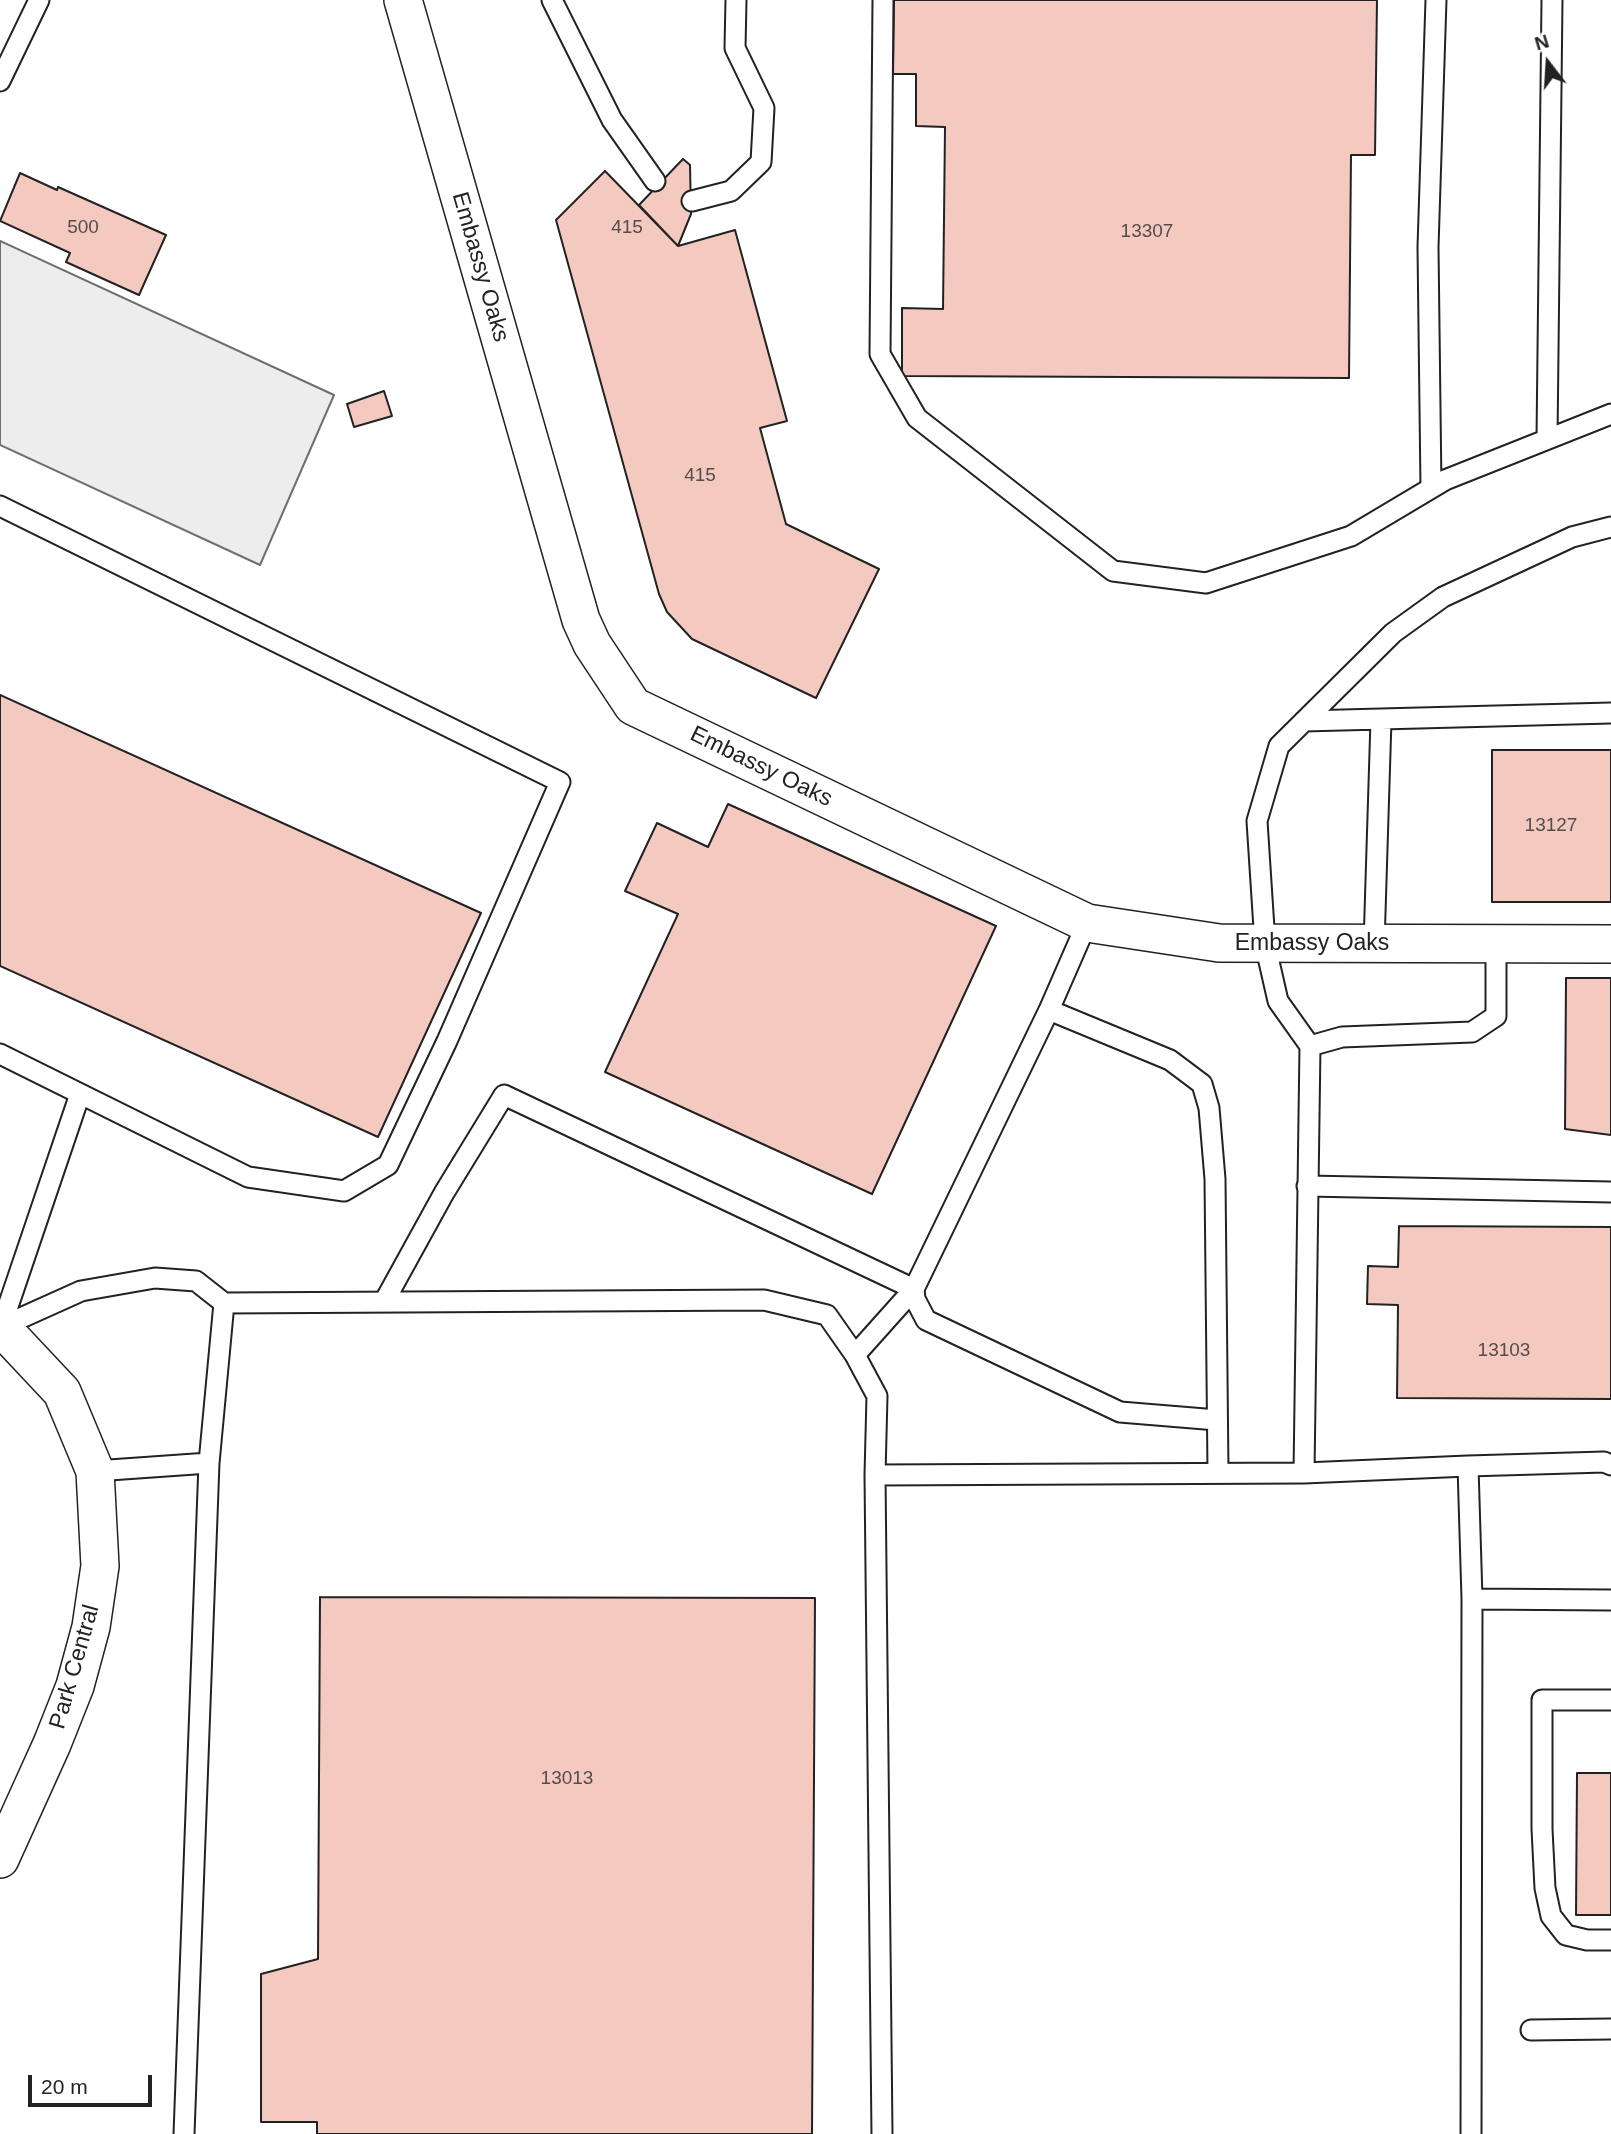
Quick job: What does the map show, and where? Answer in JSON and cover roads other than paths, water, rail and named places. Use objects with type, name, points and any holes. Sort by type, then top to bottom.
[{"type":"street","name":"Embassy Oaks","points":[[403,0],[581,620],[592,644],[634,706],[1087,923],[1219,943],[1611,944]]},
{"type":"street","name":"Park Central","points":[[0,1860],[75,1686],[91,1627],[100,1566],[95,1471],[62,1392],[1,1327]]},
{"type":"lane","points":[[0,81],[39,0]]},
{"type":"lane","points":[[552,0],[612,120],[654,181]]},
{"type":"lane","points":[[692,201],[731,191],[761,162],[764,108],[735,48],[736,0]]},
{"type":"lane","points":[[883,0],[880,354],[917,418],[1113,571],[1206,583],[1351,536],[1445,480],[1611,414]]},
{"type":"lane","points":[[1431,488],[1429,247],[1436,0]]},
{"type":"lane","points":[[1547,439],[1552,0]]},
{"type":"lane","points":[[0,506],[560,782],[447,1041],[388,1165],[345,1191],[247,1177],[0,1054]]},
{"type":"lane","points":[[1304,1473],[1310,1046],[1278,1001],[1265,944],[1257,821],[1279,746],[1393,633],[1443,597],[1572,537],[1611,527]]},
{"type":"lane","points":[[1304,721],[1611,713]]},
{"type":"lane","points":[[1374,944],[1381,720]]},
{"type":"lane","points":[[855,1354],[914,1289],[1049,1010],[1087,923]]},
{"type":"lane","points":[[1310,1046],[1342,1037],[1472,1032],[1496,1016],[1496,945]]},
{"type":"lane","points":[[1049,1010],[1170,1060],[1202,1084],[1209,1108],[1215,1180],[1218,1472]]},
{"type":"lane","points":[[1,1327],[80,1094]]},
{"type":"lane","points":[[384,1302],[444,1193],[504,1095],[914,1289]]},
{"type":"lane","points":[[1307,1186],[1611,1192]]},
{"type":"lane","points":[[1,1327],[81,1291],[155,1278],[196,1281],[224,1303],[764,1300],[827,1315],[855,1354],[877,1396],[882,2134]]},
{"type":"lane","points":[[914,1289],[915,1299],[926,1320],[1120,1412],[1217,1420]]},
{"type":"lane","points":[[184,2134],[209,1463],[224,1303]]},
{"type":"lane","points":[[876,1475],[1304,1473],[1604,1462],[1611,1465]]},
{"type":"lane","points":[[95,1471],[209,1463]]},
{"type":"lane","points":[[1468,1466],[1472,1599],[1471,2134]]},
{"type":"lane","points":[[1472,1599],[1611,1600]]},
{"type":"lane","points":[[1611,1700],[1542,1700],[1542,1829],[1545,1888],[1551,1916],[1566,1935],[1587,1940],[1611,1940]]},
{"type":"lane","points":[[1531,2030],[1611,2029]]}]
